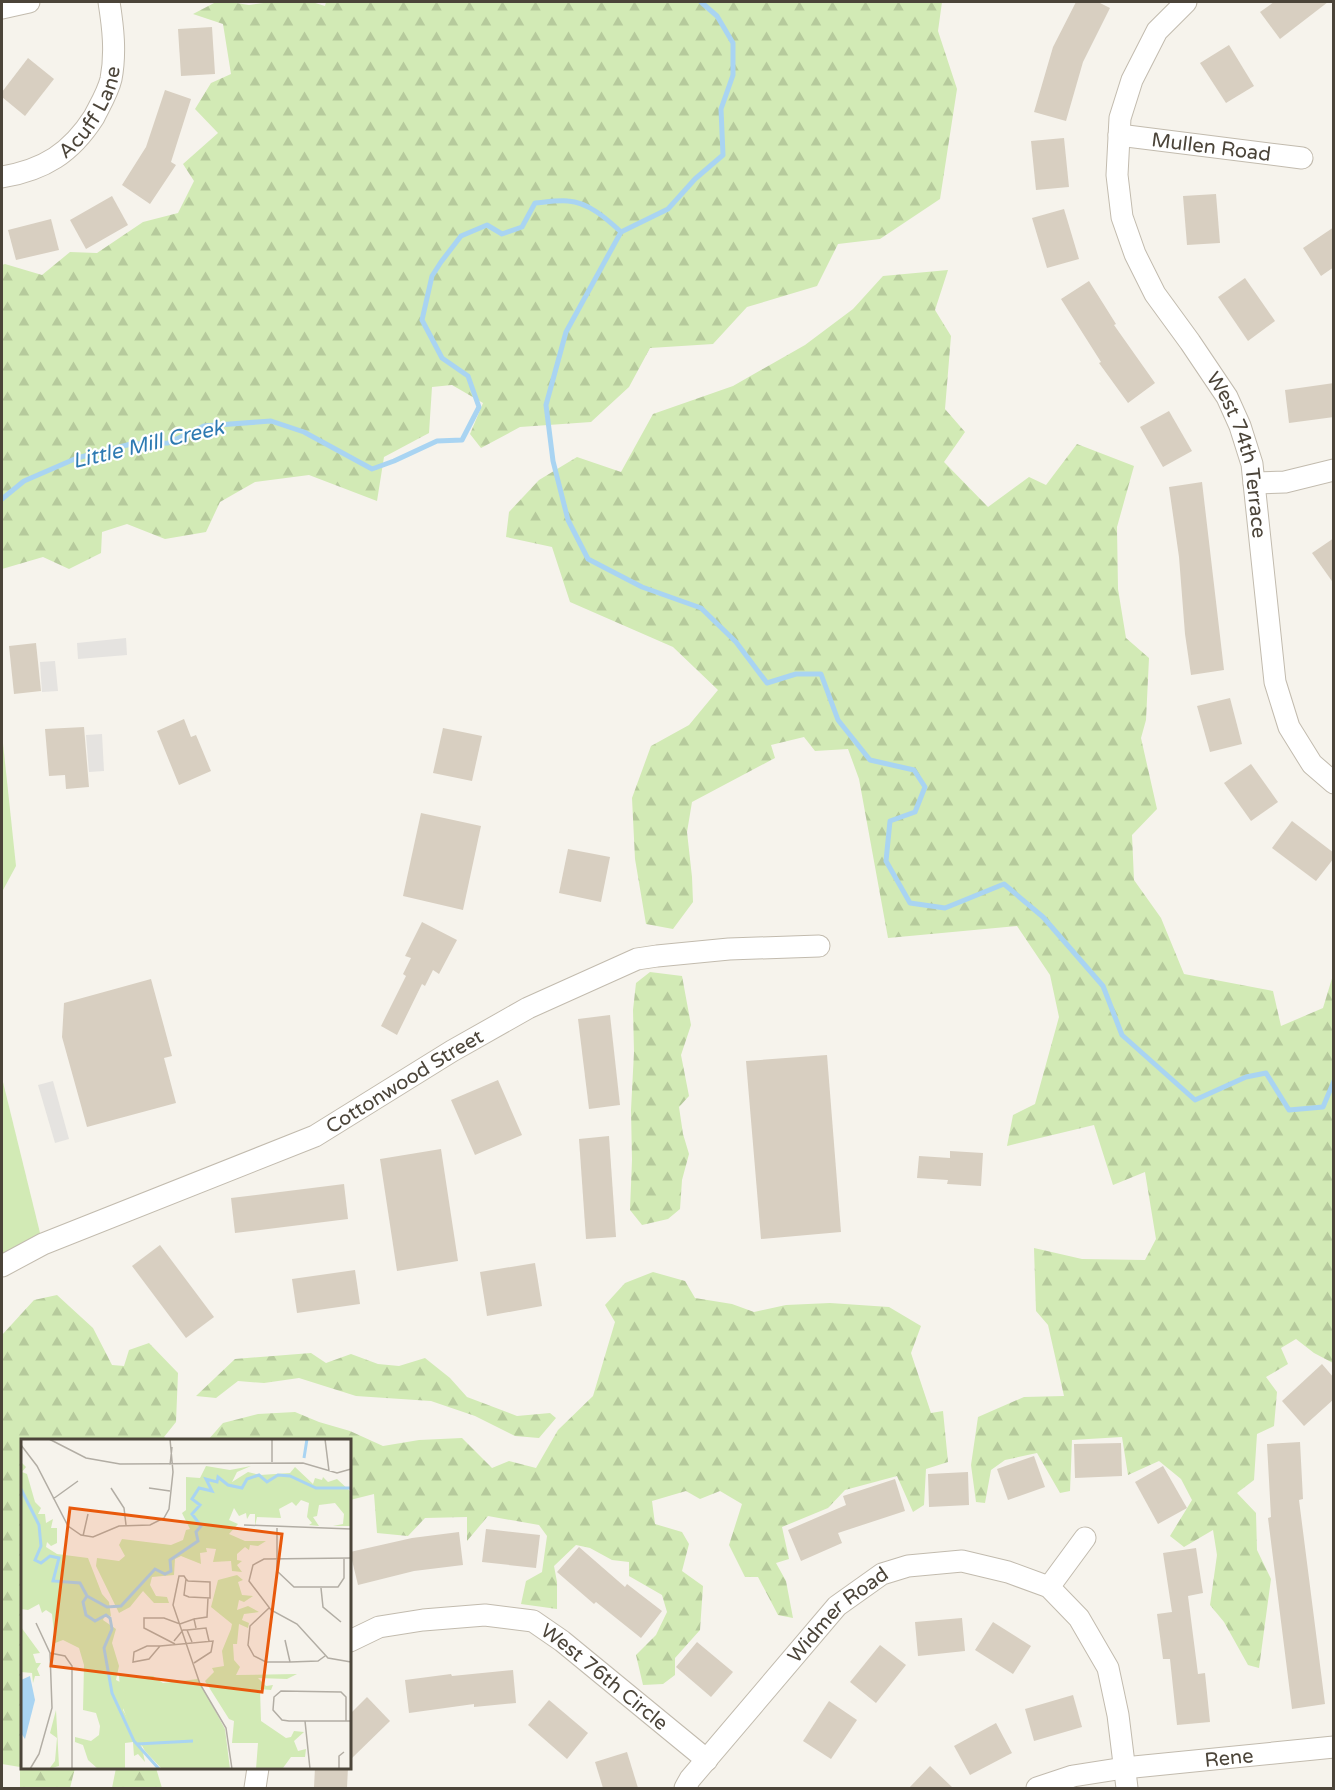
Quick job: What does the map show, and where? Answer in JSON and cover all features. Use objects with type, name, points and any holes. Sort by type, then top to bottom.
[{"type":"street","points":[[2,8],[29,2]]},
{"type":"street","name":"Acuff Lane","points":[[2,177],[16,175],[46,164],[68,150],[86,129],[111,81],[114,49],[109,2]]},
{"type":"street","name":"West 74th Terrace","points":[[1186,2],[1157,31],[1132,80],[1120,118],[1117,175],[1122,217],[1135,254],[1155,294],[1227,397],[1240,426],[1252,464],[1275,682],[1289,727],[1312,764],[1334,783]]},
{"type":"street","name":"Mullen Road","points":[[1119,135],[1302,158]]},
{"type":"street","points":[[1254,483],[1285,482],[1334,470]]},
{"type":"street","name":"Cottonwood Street","points":[[2,1266],[42,1244],[315,1136],[444,1056],[528,1008],[637,959],[729,950],[819,946]]},
{"type":"street","points":[[1049,1587],[1085,1538]]},
{"type":"street","name":"Widmer Road","points":[[685,1788],[837,1606],[882,1574],[908,1566],[962,1561],[1008,1572],[1049,1587],[1079,1618],[1108,1668],[1118,1715],[1126,1778]]},
{"type":"street","name":"West 76th Circle","points":[[351,1641],[379,1627],[423,1620],[485,1615],[532,1621],[562,1641],[707,1760]]},
{"type":"street","name":"Rene","points":[[1037,1788],[1072,1776],[1126,1778],[1334,1747]]},
{"type":"street","points":[[255,1788],[258,1769]]},
{"type":"green space","points":[[216,2],[249,5],[271,2],[312,2],[325,6],[326,2],[942,2],[938,31],[957,89],[940,199],[880,239],[838,244],[817,286],[747,307],[713,344],[650,348],[629,387],[591,422],[520,427],[481,448],[470,434],[483,403],[452,385],[432,387],[429,433],[384,457],[377,501],[309,475],[255,482],[220,502],[206,532],[165,539],[127,524],[102,532],[101,553],[69,569],[43,557],[2,569],[2,265],[42,275],[70,252],[97,253],[143,222],[178,213],[194,181],[183,164],[218,133],[195,109],[211,83],[231,74],[223,24],[193,14]]},
{"type":"green space","points":[[948,270],[935,310],[951,336],[945,409],[965,432],[944,462],[988,507],[1029,477],[1046,485],[1077,444],[1134,466],[1117,527],[1118,589],[1126,638],[1149,658],[1146,720],[1141,738],[1157,809],[1132,835],[1134,880],[1161,918],[1184,974],[1273,991],[1281,1026],[1323,1008],[1333,975],[1333,1363],[1314,1353],[1296,1339],[1281,1348],[1288,1364],[1266,1377],[1277,1392],[1274,1426],[1257,1434],[1254,1480],[1237,1493],[1256,1513],[1257,1550],[1271,1579],[1259,1668],[1248,1665],[1224,1622],[1210,1605],[1217,1555],[1213,1530],[1184,1547],[1170,1536],[1192,1500],[1181,1479],[1159,1461],[1128,1475],[1122,1437],[1072,1440],[1070,1491],[1060,1493],[1037,1453],[1005,1460],[991,1470],[985,1503],[976,1502],[971,1465],[978,1417],[1024,1397],[1064,1396],[1048,1325],[1036,1311],[1034,1248],[1082,1259],[1145,1260],[1156,1239],[1145,1172],[1113,1185],[1094,1125],[1007,1146],[1013,1115],[1035,1104],[1059,1017],[1050,975],[1017,926],[888,938],[859,779],[848,749],[815,751],[804,737],[771,745],[775,758],[692,802],[687,832],[693,902],[673,929],[646,924],[635,859],[632,798],[651,746],[689,725],[718,690],[673,647],[570,602],[552,547],[506,537],[509,512],[539,480],[577,457],[621,472],[653,414],[733,386],[805,345],[853,309],[883,276]]},
{"type":"green space","points":[[2,734],[16,866],[2,892]]},
{"type":"green space","points":[[650,972],[682,976],[691,1025],[681,1055],[689,1096],[679,1107],[689,1154],[682,1180],[680,1209],[668,1219],[642,1225],[630,1210],[633,1010],[636,983]]},
{"type":"green space","points":[[2,1078],[41,1237],[2,1261]]},
{"type":"green space","points":[[653,1272],[685,1281],[695,1298],[732,1304],[754,1312],[786,1305],[830,1303],[889,1307],[921,1326],[911,1353],[931,1413],[943,1411],[948,1462],[926,1469],[924,1505],[913,1512],[897,1476],[845,1490],[828,1508],[782,1527],[789,1559],[776,1563],[786,1581],[793,1618],[778,1615],[758,1577],[745,1577],[729,1545],[742,1504],[720,1491],[700,1499],[686,1491],[652,1501],[655,1524],[682,1532],[689,1544],[682,1571],[703,1586],[700,1630],[675,1658],[675,1675],[663,1684],[643,1685],[636,1655],[656,1635],[667,1612],[662,1595],[629,1576],[629,1562],[612,1560],[590,1548],[576,1545],[554,1566],[557,1582],[557,1609],[521,1604],[526,1581],[542,1572],[547,1536],[539,1525],[488,1516],[467,1541],[467,1517],[425,1518],[408,1536],[377,1533],[374,1494],[351,1500],[351,1439],[209,1439],[223,1423],[258,1414],[295,1412],[350,1431],[383,1446],[419,1440],[462,1438],[492,1468],[509,1461],[536,1468],[558,1430],[593,1396],[615,1322],[605,1305],[625,1283]]},
{"type":"green space","points":[[57,1295],[93,1328],[112,1365],[124,1366],[129,1350],[149,1343],[178,1373],[176,1422],[164,1437],[167,1439],[21,1439],[21,1769],[75,1769],[70,1788],[20,1788],[20,1767],[2,1764],[2,1335],[34,1300]]},
{"type":"green space","points":[[311,1353],[326,1363],[351,1354],[378,1364],[399,1366],[425,1358],[450,1378],[467,1397],[517,1416],[550,1413],[556,1418],[539,1438],[515,1436],[475,1416],[431,1401],[356,1396],[299,1378],[264,1383],[238,1381],[216,1398],[196,1396],[235,1359]]},
{"type":"green space","points":[[116,1769],[156,1769],[162,1788],[112,1788]]},
{"type":"shaded area","points":[[126,638],[127,655],[78,659],[77,643]]},
{"type":"shaded area","points":[[55,661],[58,691],[42,692],[40,662]]},
{"type":"shaded area","points":[[102,734],[104,771],[89,772],[86,735]]},
{"type":"shaded area","points":[[53,1081],[69,1139],[55,1143],[38,1085]]},
{"type":"building","points":[[1076,2],[1098,2],[1110,8],[1083,62],[1066,121],[1034,112],[1053,47]]},
{"type":"building","points":[[1274,2],[1328,2],[1280,39],[1260,12]]},
{"type":"building","points":[[212,27],[215,74],[181,76],[178,29]]},
{"type":"building","points":[[1229,45],[1254,86],[1226,103],[1200,63]]},
{"type":"building","points":[[28,58],[54,79],[25,116],[2,97],[2,92]]},
{"type":"building","points":[[165,90],[191,99],[171,162],[176,165],[150,204],[122,185],[146,147]]},
{"type":"building","points":[[1064,138],[1069,187],[1036,190],[1031,141]]},
{"type":"building","points":[[1216,194],[1220,243],[1187,245],[1183,196]]},
{"type":"building","points":[[112,196],[128,225],[86,249],[70,220]]},
{"type":"building","points":[[1064,209],[1079,259],[1047,268],[1032,218]]},
{"type":"building","points":[[51,219],[59,250],[16,260],[8,230]]},
{"type":"building","points":[[1334,227],[1334,267],[1321,276],[1303,248]]},
{"type":"building","points":[[1245,278],[1275,321],[1248,341],[1218,297]]},
{"type":"building","points":[[1089,281],[1116,324],[1114,325],[1155,383],[1128,403],[1099,363],[1101,362],[1061,299]]},
{"type":"building","points":[[1334,383],[1334,417],[1289,423],[1285,390]]},
{"type":"building","points":[[1169,411],[1192,451],[1163,467],[1140,427]]},
{"type":"building","points":[[1202,482],[1224,670],[1191,675],[1169,487]]},
{"type":"building","points":[[1334,538],[1334,584],[1312,553]]},
{"type":"building","points":[[36,643],[41,691],[14,694],[9,646]]},
{"type":"building","points":[[1230,698],[1242,744],[1210,752],[1197,706]]},
{"type":"building","points":[[184,719],[191,737],[196,735],[211,771],[179,785],[157,731]]},
{"type":"building","points":[[84,727],[89,787],[66,789],[65,775],[49,776],[45,729]]},
{"type":"building","points":[[443,728],[482,736],[472,781],[433,773]]},
{"type":"building","points":[[1251,764],[1278,802],[1251,821],[1224,783]]},
{"type":"building","points":[[421,813],[481,826],[463,910],[403,896]]},
{"type":"building","points":[[1292,821],[1334,853],[1334,858],[1316,881],[1272,848]]},
{"type":"building","points":[[568,849],[610,857],[601,902],[559,893]]},
{"type":"building","points":[[422,922],[457,940],[439,974],[433,970],[425,986],[422,984],[397,1035],[381,1026],[406,976],[403,974],[411,958],[405,956]]},
{"type":"building","points":[[151,979],[172,1056],[164,1058],[176,1103],[87,1127],[62,1037],[64,1003]]},
{"type":"building","points":[[610,1015],[620,1105],[589,1109],[578,1019]]},
{"type":"building","points":[[827,1055],[841,1232],[761,1239],[746,1061]]},
{"type":"building","points":[[498,1080],[522,1135],[475,1155],[451,1100]]},
{"type":"building","points":[[609,1136],[616,1237],[586,1239],[579,1139]]},
{"type":"building","points":[[441,1149],[458,1261],[397,1271],[380,1159]]},
{"type":"building","points":[[950,1151],[983,1153],[981,1186],[947,1184],[948,1180],[917,1178],[919,1156],[950,1158]]},
{"type":"building","points":[[344,1184],[348,1219],[235,1233],[231,1198]]},
{"type":"building","points":[[160,1245],[214,1317],[186,1338],[132,1266]]},
{"type":"building","points":[[535,1263],[542,1306],[487,1316],[480,1272]]},
{"type":"building","points":[[355,1270],[360,1304],[297,1313],[292,1279]]},
{"type":"building","points":[[1322,1364],[1334,1378],[1334,1399],[1304,1426],[1282,1401]]},
{"type":"building","points":[[1300,1442],[1303,1499],[1299,1500],[1325,1704],[1292,1709],[1268,1518],[1271,1517],[1267,1444]]},
{"type":"building","points":[[1121,1443],[1122,1476],[1075,1478],[1074,1444]]},
{"type":"building","points":[[1034,1456],[1045,1487],[1008,1500],[997,1469]]},
{"type":"building","points":[[1163,1466],[1187,1508],[1158,1524],[1135,1482]]},
{"type":"building","points":[[968,1472],[969,1505],[929,1507],[928,1474]]},
{"type":"building","points":[[895,1479],[905,1511],[838,1533],[842,1543],[801,1561],[788,1530],[846,1505],[843,1496]]},
{"type":"building","points":[[486,1529],[540,1535],[536,1568],[482,1562]]},
{"type":"building","points":[[459,1532],[463,1565],[414,1571],[358,1585],[351,1552],[412,1538]]},
{"type":"building","points":[[579,1547],[625,1587],[627,1584],[662,1611],[641,1638],[596,1602],[594,1604],[557,1572]]},
{"type":"building","points":[[1196,1548],[1203,1593],[1188,1596],[1198,1674],[1205,1673],[1210,1722],[1177,1725],[1170,1659],[1163,1659],[1157,1614],[1172,1612],[1163,1553]]},
{"type":"building","points":[[962,1618],[965,1651],[918,1656],[915,1622]]},
{"type":"building","points":[[993,1622],[1031,1646],[1013,1674],[975,1650]]},
{"type":"building","points":[[697,1642],[733,1672],[711,1697],[676,1667]]},
{"type":"building","points":[[880,1645],[906,1665],[876,1703],[850,1682]]},
{"type":"building","points":[[513,1670],[516,1703],[474,1707],[474,1704],[409,1713],[405,1680]]},
{"type":"building","points":[[1073,1695],[1082,1727],[1034,1741],[1025,1709]]},
{"type":"building","points":[[367,1697],[390,1721],[351,1759],[351,1713]]},
{"type":"building","points":[[549,1700],[588,1733],[567,1759],[528,1725]]},
{"type":"building","points":[[829,1701],[857,1720],[831,1759],[803,1741]]},
{"type":"building","points":[[996,1723],[1012,1753],[970,1775],[954,1746]]},
{"type":"building","points":[[627,1752],[638,1788],[603,1788],[595,1762]]},
{"type":"building","points":[[930,1766],[953,1788],[909,1788]]},
{"type":"building","points":[[315,1769],[348,1769],[347,1788],[314,1788]]},
{"type":"waterway","name":"Little Mill Creek","points":[[2,499],[24,481],[77,458],[131,444],[168,443],[204,426],[271,421],[304,432],[372,469],[437,441],[462,440],[479,407],[468,376],[442,358],[422,320],[432,276],[461,236],[487,225],[502,234],[522,227],[535,203],[564,201],[583,204],[621,232],[668,209],[695,179],[723,155],[721,109],[733,75],[733,43],[717,16],[701,2]]},
{"type":"waterway","points":[[621,232],[566,332],[546,405],[553,461],[568,520],[588,559],[642,587],[701,608],[736,642],[767,683],[796,674],[821,674],[838,720],[870,760],[914,770],[925,787],[915,812],[890,821],[886,861],[910,903],[945,908],[1004,884],[1043,917],[1103,986],[1122,1035],[1195,1100],[1246,1077],[1266,1073],[1289,1110],[1323,1107],[1334,1081]]}]
